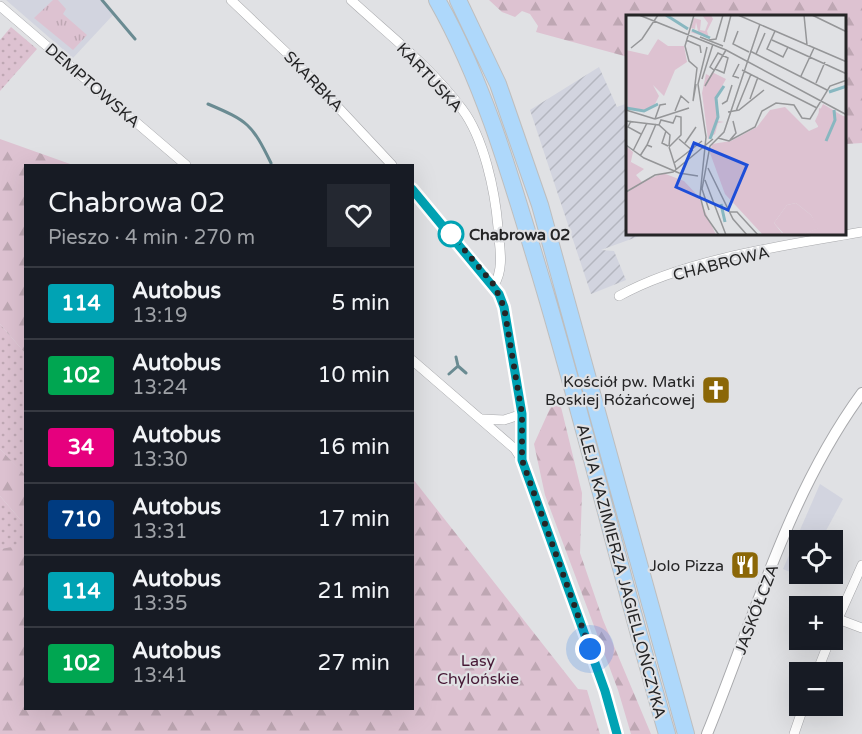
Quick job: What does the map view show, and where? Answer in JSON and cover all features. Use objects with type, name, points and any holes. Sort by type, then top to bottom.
[{"type":"highway","name":"ALEJA KAZIMIERZA JAGIELLOŃCZYKA","points":[[437,0],[466,56],[504,154],[551,309],[666,734]]},
{"type":"highway","name":"ALEJA KAZIMIERZA JAGIELLOŃCZYKA","points":[[458,0],[498,84],[540,205],[686,734]]},
{"type":"street","name":"SKARBKA","points":[[231,0],[291,57],[391,164]]},
{"type":"street","name":"KARTUSKA","points":[[351,0],[420,61],[463,110],[474,131],[488,171],[496,209],[500,275],[494,285]]},
{"type":"street","name":"DEMPTOWSKA","points":[[0,6],[185,164]]},
{"type":"street","points":[[414,191],[494,285],[504,307],[522,414],[522,460]]},
{"type":"street","name":"CHABROWA","points":[[847,235],[862,232]]},
{"type":"street","name":"CHABROWA","points":[[619,296],[635,287],[696,267],[843,236]]},
{"type":"street","points":[[414,362],[515,449],[522,460],[605,691],[617,734]]},
{"type":"street","name":"JASKÓŁCZA","points":[[707,734],[799,501],[831,439],[862,393]]},
{"type":"street","points":[[482,420],[504,420],[522,414]]},
{"type":"street","points":[[843,606],[862,565]]},
{"type":"street","points":[[843,621],[862,628]]},
{"type":"street","points":[[794,734],[800,716]]},
{"type":"shaded area","points":[[6,0],[101,0],[113,15],[73,58]]},
{"type":"shaded area","points":[[599,67],[617,107],[626,104],[626,236],[640,236],[601,250],[614,251],[626,280],[591,294],[530,110]]},
{"type":"shaded area","points":[[820,484],[843,499],[826,530],[800,530]]},
{"type":"shaded area","points":[[789,555],[789,572],[783,569]]},
{"type":"green space","points":[[53,0],[58,0],[66,9],[63,14],[87,35],[73,50],[34,18]]},
{"type":"green space","points":[[489,0],[862,0],[862,143],[847,144],[847,15],[626,15],[626,56],[536,32],[538,26],[530,14],[522,11],[515,17],[502,12]]},
{"type":"green space","points":[[11,27],[37,49],[0,91],[0,40]]},
{"type":"green space","points":[[0,139],[70,164],[24,164],[24,352],[0,324]]},
{"type":"green space","points":[[0,324],[24,352],[24,475],[0,449]]},
{"type":"green space","points":[[552,404],[561,407],[582,493],[580,553],[603,620],[651,734],[631,734],[618,690],[545,495],[534,444]]},
{"type":"green space","points":[[0,449],[24,474],[24,524],[0,496]]},
{"type":"green space","name":"Lasy Chylońskie","points":[[414,480],[578,689],[587,690],[600,734],[0,734],[0,549],[24,545],[24,710],[414,710]]},
{"type":"green space","points":[[0,496],[24,524],[24,547],[0,549]]},
{"type":"waterway","points":[[102,0],[135,39]]},
{"type":"waterway","points":[[208,104],[247,125],[259,140],[271,163]]},
{"type":"waterway","points":[[456,357],[458,366],[466,373]]},
{"type":"waterway","points":[[449,374],[458,366]]},
{"type":"bus line","name":"114","points":[[414,191],[494,285],[504,307],[522,414],[522,460],[605,691],[617,734]]},
{"type":"place","name":"Chabrowa 02","points":[[451,234]]},
{"type":"place","name":"Kościół pw. Matki Boskiej Różańcowej","points":[[716,390]]},
{"type":"place","name":"Jolo Pizza","points":[[745,565]]},
{"type":"route","points":[[451,234],[494,285],[504,307],[522,414],[522,460],[590,649]]}]
